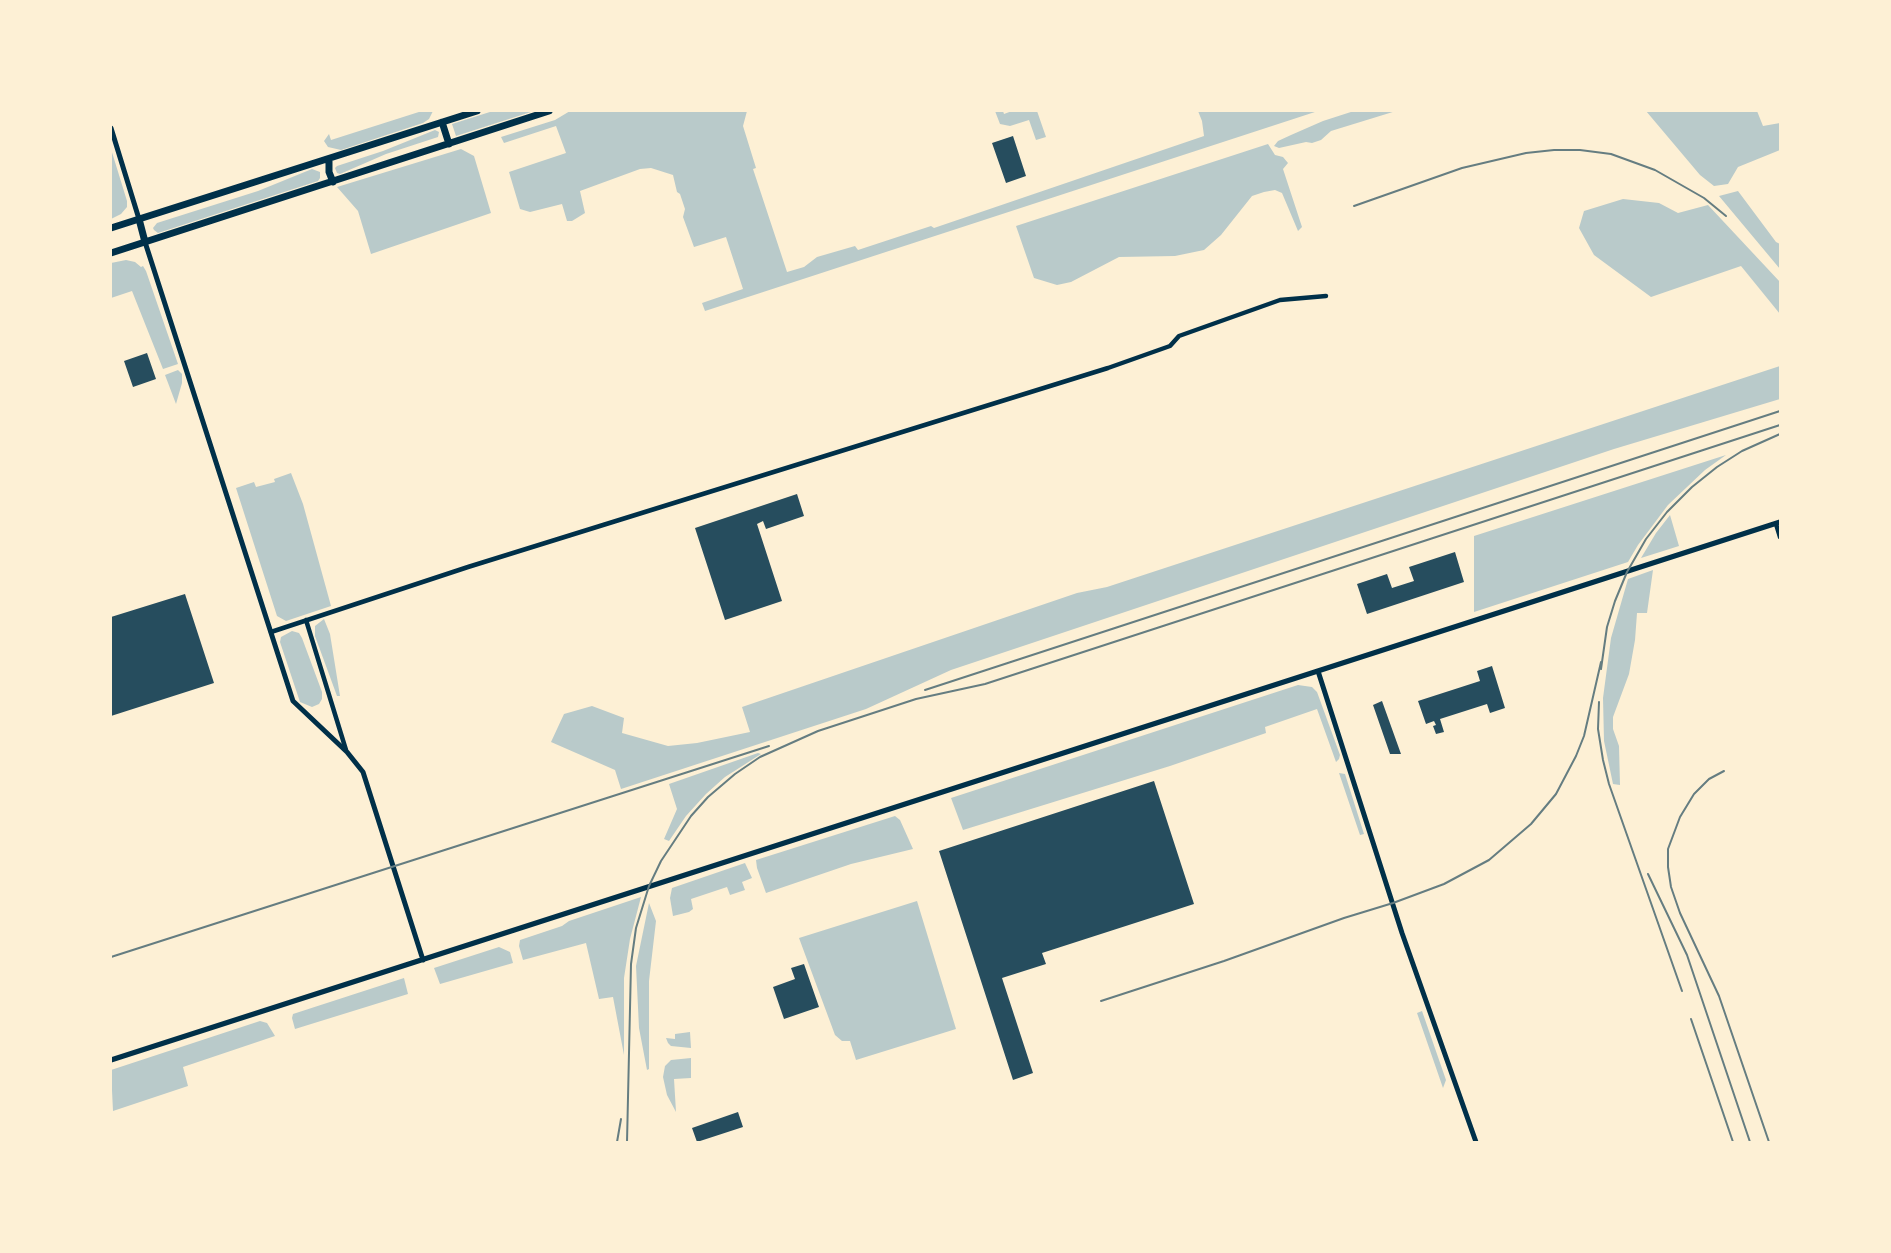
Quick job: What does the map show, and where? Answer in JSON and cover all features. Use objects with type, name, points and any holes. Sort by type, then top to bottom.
[{"type":"main road","points":[[111,228],[477,111]]},
{"type":"main road","points":[[111,253],[549,111]]},
{"type":"main road","points":[[442,122],[449,144]]},
{"type":"main road","points":[[329,159],[329,172],[333,182]]},
{"type":"main road","points":[[139,219],[145,242]]},
{"type":"street","points":[[111,128],[139,219]]},
{"type":"street","points":[[145,242],[293,701],[347,753],[363,772],[423,960]]},
{"type":"street","points":[[271,632],[546,543],[1108,368],[1170,346],[1179,336],[1280,300],[1326,296]]},
{"type":"street","points":[[111,1060],[1778,523],[1780,537]]},
{"type":"street","points":[[306,620],[347,753]]},
{"type":"street","points":[[1318,671],[1402,933],[1476,1142]]},
{"type":"shaded area","points":[[422,111],[433,111],[429,119],[423,123],[341,150],[328,147],[324,141],[329,134],[331,140]]},
{"type":"shaded area","points":[[493,111],[534,111],[456,136],[452,124]]},
{"type":"shaded area","points":[[570,111],[747,111],[743,126],[756,168],[753,169],[787,272],[804,267],[817,257],[855,246],[858,250],[931,226],[934,228],[1204,136],[1198,111],[1318,111],[705,311],[702,303],[743,289],[726,237],[694,247],[683,217],[685,209],[680,194],[677,192],[673,175],[651,168],[640,169],[580,191],[585,213],[572,221],[567,221],[562,204],[530,212],[520,209],[509,172],[566,153],[556,126],[504,143],[501,137],[555,120]]},
{"type":"shaded area","points":[[995,111],[1003,111],[1004,114],[1012,111],[1037,111],[1046,137],[1036,140],[1029,120],[1010,126],[1000,124]]},
{"type":"shaded area","points":[[1354,111],[1396,111],[1331,131],[1321,140],[1312,143],[1306,142],[1279,148],[1274,146],[1278,141],[1323,121]]},
{"type":"shaded area","points":[[1646,111],[1757,111],[1763,126],[1780,123],[1780,150],[1738,167],[1728,184],[1714,186],[1700,175]]},
{"type":"shaded area","points":[[435,130],[439,132],[438,137],[386,154],[340,174],[337,173],[335,168],[337,166]]},
{"type":"shaded area","points":[[1268,144],[1275,155],[1283,157],[1288,163],[1283,169],[1302,227],[1298,231],[1282,193],[1275,190],[1252,196],[1221,235],[1204,250],[1175,256],[1119,257],[1071,282],[1057,285],[1034,278],[1016,226]]},
{"type":"shaded area","points":[[111,149],[127,207],[121,214],[111,219]]},
{"type":"shaded area","points":[[461,149],[474,156],[491,213],[371,254],[358,211],[337,187]]},
{"type":"shaded area","points":[[312,169],[320,172],[318,181],[158,233],[153,228],[157,223],[258,191]]},
{"type":"shaded area","points":[[1738,191],[1776,242],[1780,244],[1780,269],[1719,196]]},
{"type":"shaded area","points":[[1623,199],[1659,203],[1678,213],[1708,205],[1780,282],[1780,314],[1741,266],[1651,297],[1594,255],[1579,228],[1584,211]]},
{"type":"shaded area","points":[[126,260],[143,266],[146,271],[178,364],[163,369],[132,291],[111,298],[111,263]]},
{"type":"shaded area","points":[[1780,366],[1780,399],[1614,449],[951,670],[866,709],[621,789],[615,770],[551,742],[564,714],[592,706],[624,718],[622,733],[668,746],[697,743],[750,732],[742,707],[1077,593],[1107,587]]},
{"type":"shaded area","points":[[178,370],[182,374],[182,383],[176,404],[165,375]]},
{"type":"shaded area","points":[[1726,455],[1705,470],[1668,505],[1628,562],[1474,612],[1474,536]]},
{"type":"shaded area","points":[[291,473],[303,504],[331,606],[286,621],[277,616],[236,488],[254,482],[256,487],[275,482],[274,479]]},
{"type":"shaded area","points":[[1670,515],[1679,546],[1641,558],[1656,533]]},
{"type":"shaded area","points":[[1653,570],[1647,613],[1637,613],[1629,674],[1613,717],[1613,729],[1619,746],[1620,785],[1613,784],[1604,741],[1603,698],[1611,638],[1628,579]]},
{"type":"shaded area","points":[[324,619],[330,634],[340,696],[337,696],[315,636],[315,626]]},
{"type":"shaded area","points":[[292,631],[299,633],[302,638],[322,692],[319,704],[312,707],[300,702],[280,642],[281,637]]},
{"type":"shaded area","points":[[1298,685],[1312,687],[1317,692],[1340,755],[1336,762],[1317,709],[1265,727],[1266,733],[1170,766],[963,830],[951,798]]},
{"type":"shaded area","points":[[758,753],[761,754],[725,777],[706,794],[686,816],[669,841],[664,839],[677,809],[669,784]]},
{"type":"shaded area","points":[[1339,773],[1345,774],[1364,834],[1360,835]]},
{"type":"shaded area","points":[[895,816],[900,820],[913,849],[851,864],[766,893],[756,860]]},
{"type":"shaded area","points":[[745,863],[752,878],[742,882],[745,890],[730,895],[727,887],[691,899],[693,909],[673,916],[670,898],[672,888]]},
{"type":"shaded area","points":[[641,897],[630,939],[624,978],[624,1055],[613,997],[599,999],[586,943],[523,960],[519,946],[520,940]]},
{"type":"shaded area","points":[[917,901],[956,1029],[856,1060],[850,1041],[842,1041],[835,1035],[799,938]]},
{"type":"shaded area","points":[[649,903],[656,921],[649,981],[649,1069],[647,1070],[639,1028],[636,966]]},
{"type":"shaded area","points":[[499,947],[510,952],[513,963],[440,984],[434,968]]},
{"type":"shaded area","points":[[404,978],[408,994],[295,1029],[293,1014]]},
{"type":"shaded area","points":[[1422,1011],[1446,1080],[1443,1088],[1417,1013]]},
{"type":"shaded area","points":[[260,1021],[267,1023],[275,1036],[183,1067],[188,1086],[113,1111],[111,1070]]},
{"type":"shaded area","points":[[690,1032],[691,1048],[671,1046],[666,1038],[675,1039],[675,1034]]},
{"type":"shaded area","points":[[691,1058],[691,1078],[674,1079],[676,1112],[667,1095],[663,1077],[665,1066],[671,1060]]},
{"type":"building","points":[[1013,136],[1026,176],[1006,183],[992,143]]},
{"type":"building","points":[[147,353],[156,379],[133,387],[124,361]]},
{"type":"building","points":[[797,494],[804,516],[766,529],[763,521],[757,524],[782,601],[725,620],[695,528]]},
{"type":"building","points":[[1455,552],[1464,582],[1367,614],[1357,584],[1387,574],[1392,588],[1414,581],[1409,567]]},
{"type":"building","points":[[185,594],[214,683],[111,716],[111,617]]},
{"type":"building","points":[[1492,666],[1505,708],[1490,713],[1487,704],[1440,719],[1444,732],[1436,734],[1434,721],[1426,724],[1418,701],[1480,681],[1477,671]]},
{"type":"building","points":[[1382,701],[1401,754],[1390,754],[1373,705]]},
{"type":"building","points":[[1154,781],[1194,904],[1042,953],[1046,964],[1002,978],[1033,1073],[1013,1080],[939,851]]},
{"type":"building","points":[[804,964],[819,1007],[784,1019],[773,987],[795,979],[791,968]]},
{"type":"building","points":[[738,1112],[743,1127],[697,1142],[692,1128]]},
{"type":"railway","points":[[1354,206],[1462,168],[1526,153],[1580,150],[1611,154],[1655,170],[1704,198],[1726,216]]},
{"type":"railway","points":[[925,690],[1780,411]]},
{"type":"railway","points":[[627,1142],[631,964],[636,928],[649,886],[661,861],[691,816],[708,797],[760,757],[818,731],[916,699],[985,684],[1780,425]]},
{"type":"railway","points":[[1601,669],[1607,627],[1615,601],[1627,572],[1646,539],[1667,512],[1692,487],[1717,467],[1742,451],[1780,434]]},
{"type":"railway","points":[[1101,1001],[1393,903],[1444,884],[1489,860],[1531,824],[1556,794],[1584,736],[1601,662]]},
{"type":"railway","points":[[1599,702],[1598,729],[1609,784],[1682,991]]},
{"type":"railway","points":[[111,957],[769,746]]},
{"type":"railway","points":[[1724,771],[1709,779],[1694,794],[1680,817],[1668,849],[1668,867],[1671,887],[1680,913],[1719,996],[1769,1142]]},
{"type":"railway","points":[[1648,874],[1687,955],[1750,1142]]},
{"type":"railway","points":[[1691,1019],[1733,1142]]},
{"type":"railway","points":[[617,1142],[621,1119]]}]
